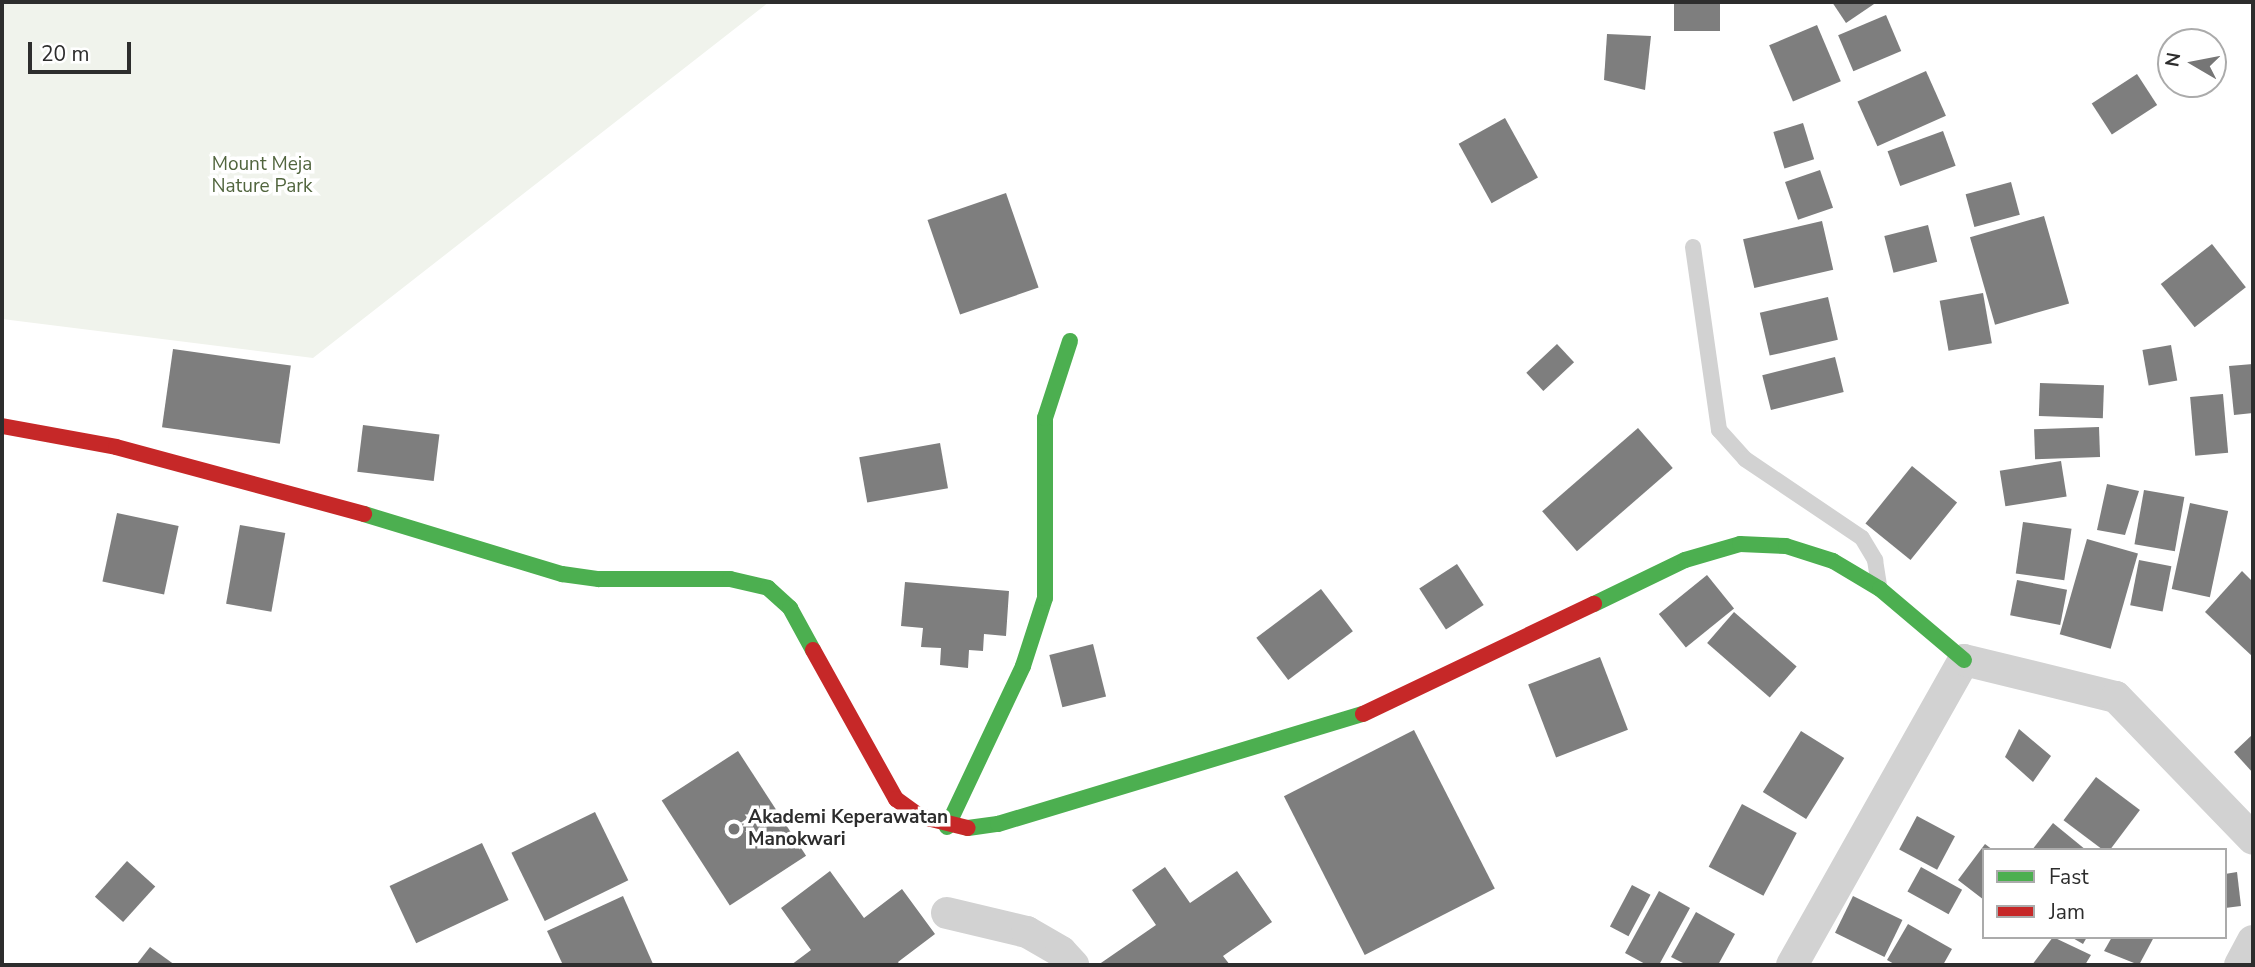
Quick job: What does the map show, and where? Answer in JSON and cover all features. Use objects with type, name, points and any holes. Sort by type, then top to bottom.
[{"type":"street","points":[[947,827],[1023,666],[1045,598],[1045,418],[1070,341]]},
{"type":"street","points":[[2,426],[116,447],[261,484],[562,574],[599,579],[730,579],[768,588],[790,608],[870,760],[896,799],[919,816],[947,827],[998,824],[1356,717],[1715,550],[1761,543],[1810,551],[1880,589],[1964,660],[2116,696],[2253,839]]},
{"type":"street","points":[[1792,965],[1964,660]]},
{"type":"street","points":[[947,912],[1027,932],[1061,952],[1073,965]]},
{"type":"street","points":[[2240,965],[2253,942]]},
{"type":"lane","points":[[1693,247],[1719,430],[1745,459],[1862,538],[1875,560],[1880,589]]},
{"type":"green space","name":"Mount Meja Nature Park","points":[[2,2],[769,2],[313,358],[2,319]]},
{"type":"building","points":[[1674,2],[1720,2],[1720,31],[1674,31]]},
{"type":"building","points":[[1832,2],[1877,2],[1846,23]]},
{"type":"building","points":[[1886,15],[1901,51],[1853,71],[1838,35]]},
{"type":"building","points":[[1817,25],[1841,81],[1793,101],[1769,45]]},
{"type":"building","points":[[1607,34],[1651,36],[1645,90],[1604,80]]},
{"type":"building","points":[[1926,71],[1946,116],[1877,146],[1857,102]]},
{"type":"building","points":[[2137,74],[2157,105],[2112,134],[2092,103]]},
{"type":"building","points":[[1505,118],[1538,177],[1492,203],[1459,144]]},
{"type":"building","points":[[1803,123],[1814,159],[1784,168],[1773,132]]},
{"type":"building","points":[[1943,131],[1956,166],[1900,186],[1888,151]]},
{"type":"building","points":[[1820,170],[1833,208],[1798,220],[1785,182]]},
{"type":"building","points":[[2011,182],[2020,215],[1974,227],[1966,194]]},
{"type":"building","points":[[1006,193],[1039,288],[960,315],[928,220]]},
{"type":"building","points":[[2044,216],[2069,303],[1995,325],[1970,237]]},
{"type":"building","points":[[1822,221],[1833,270],[1754,288],[1743,239]]},
{"type":"building","points":[[1928,225],[1937,262],[1894,273],[1884,236]]},
{"type":"building","points":[[2212,244],[2246,287],[2195,327],[2161,284]]},
{"type":"building","points":[[1983,293],[1992,343],[1949,351],[1940,301]]},
{"type":"building","points":[[1828,297],[1838,340],[1770,356],[1760,313]]},
{"type":"building","points":[[1557,344],[1574,362],[1543,391],[1526,373]]},
{"type":"building","points":[[2171,345],[2177,380],[2149,385],[2142,350]]},
{"type":"building","points":[[173,349],[291,366],[280,444],[162,427]]},
{"type":"building","points":[[1835,357],[1844,392],[1771,410],[1762,375]]},
{"type":"building","points":[[2253,364],[2253,413],[2234,415],[2229,366]]},
{"type":"building","points":[[2040,383],[2104,385],[2103,418],[2039,416]]},
{"type":"building","points":[[2223,394],[2228,453],[2195,456],[2190,397]]},
{"type":"building","points":[[363,425],[439,434],[434,481],[357,472]]},
{"type":"building","points":[[2099,427],[2100,457],[2035,459],[2034,429]]},
{"type":"building","points":[[1638,428],[1673,468],[1577,551],[1542,511]]},
{"type":"building","points":[[940,443],[948,488],[867,503],[859,457]]},
{"type":"building","points":[[2061,461],[2067,497],[2005,506],[2000,471]]},
{"type":"building","points":[[1912,466],[1957,503],[1911,560],[1865,524]]},
{"type":"building","points":[[2107,484],[2139,491],[2125,535],[2097,530]]},
{"type":"building","points":[[2144,490],[2184,497],[2175,551],[2134,544]]},
{"type":"building","points":[[2190,503],[2228,511],[2210,597],[2172,589]]},
{"type":"building","points":[[117,513],[179,526],[164,595],[102,581]]},
{"type":"building","points":[[2023,522],[2072,529],[2064,580],[2016,573]]},
{"type":"building","points":[[240,525],[285,533],[271,612],[226,604]]},
{"type":"building","points":[[2087,539],[2138,554],[2111,649],[2060,634]]},
{"type":"building","points":[[2139,560],[2171,566],[2163,611],[2130,605]]},
{"type":"building","points":[[1457,564],[1484,605],[1446,630],[1419,589]]},
{"type":"building","points":[[2242,571],[2253,582],[2253,657],[2205,612]]},
{"type":"building","points":[[1707,575],[1734,608],[1686,647],[1659,614]]},
{"type":"building","points":[[2017,580],[2067,590],[2060,625],[2010,615]]},
{"type":"building","points":[[905,582],[1009,591],[1006,636],[984,634],[983,651],[969,650],[968,668],[940,665],[941,648],[921,647],[923,628],[901,626]]},
{"type":"building","points":[[1321,589],[1353,631],[1288,680],[1256,638]]},
{"type":"building","points":[[1734,612],[1797,666],[1770,697],[1707,643]]},
{"type":"building","points":[[1093,644],[1106,696],[1062,707],[1049,655]]},
{"type":"building","points":[[1600,657],[1628,730],[1556,757],[1528,685]]},
{"type":"building","points":[[2019,729],[2051,756],[2033,782],[2005,757]]},
{"type":"building","points":[[1414,730],[1495,889],[1365,955],[1284,796]]},
{"type":"building","points":[[1801,731],[1844,758],[1806,819],[1763,792]]},
{"type":"building","points":[[2253,734],[2253,773],[2234,752]]},
{"type":"building","name":"Akademi Keperawatan Manokwari","points":[[738,751],[806,856],[730,905],[662,801]]},
{"type":"building","points":[[2096,777],[2140,810],[2111,848],[2100,848],[2064,820]]},
{"type":"building","points":[[1742,804],[1797,833],[1763,896],[1709,867]]},
{"type":"building","points":[[595,812],[628,880],[545,921],[511,853]]},
{"type":"building","points":[[1917,816],[1955,836],[1937,870],[1899,850]]},
{"type":"building","points":[[2053,823],[2084,848],[2034,848]]},
{"type":"building","points":[[482,843],[509,900],[416,943],[390,886]]},
{"type":"building","points":[[1982,848],[1982,898],[1958,880]]},
{"type":"building","points":[[127,861],[155,886],[123,922],[95,897]]},
{"type":"building","points":[[1165,867],[1190,903],[1237,871],[1272,922],[1223,956],[1230,965],[1098,965],[1156,925],[1132,890]]},
{"type":"building","points":[[1921,867],[1962,890],[1949,914],[1907,891]]},
{"type":"building","name":"Akademi Keperawatan Manokwari","points":[[830,871],[864,918],[902,889],[935,934],[898,962],[900,965],[791,965],[811,950],[781,908]]},
{"type":"building","points":[[2237,872],[2241,906],[2227,908],[2227,874]]},
{"type":"building","points":[[1632,885],[1651,895],[1628,936],[1610,926]]},
{"type":"building","points":[[1659,891],[1690,908],[1659,965],[1647,965],[1625,953]]},
{"type":"building","points":[[623,896],[653,964],[563,965],[547,931]]},
{"type":"building","points":[[1853,896],[1902,920],[1884,957],[1835,933]]},
{"type":"building","points":[[1696,912],[1735,934],[1718,965],[1687,965],[1671,957]]},
{"type":"building","points":[[1908,924],[1952,949],[1943,965],[1896,965],[1887,960]]},
{"type":"building","points":[[2052,939],[2057,939],[2091,955],[2085,965],[2032,965]]},
{"type":"building","points":[[2111,939],[2153,939],[2139,965],[2104,951]]},
{"type":"building","points":[[150,947],[175,965],[136,965]]},
{"type":"traffic: fast","points":[[947,827],[1023,666],[1045,598],[1045,418],[1070,341]]},
{"type":"traffic: fast","points":[[364,514],[562,574],[599,579],[730,579],[768,588],[790,608],[813,650]]},
{"type":"traffic: fast","points":[[1594,604],[1685,560],[1740,544],[1786,546],[1833,561],[1880,589],[1964,660]]},
{"type":"traffic: fast","points":[[968,828],[998,824],[1363,714]]},
{"type":"traffic: jam","points":[[2,426],[116,447],[364,514]]},
{"type":"traffic: jam","points":[[1363,714],[1594,604]]},
{"type":"traffic: jam","points":[[813,650],[896,799],[919,816],[968,828]]},
{"type":"place","name":"Akademi Keperawatan Manokwari","points":[[734,829]]}]
